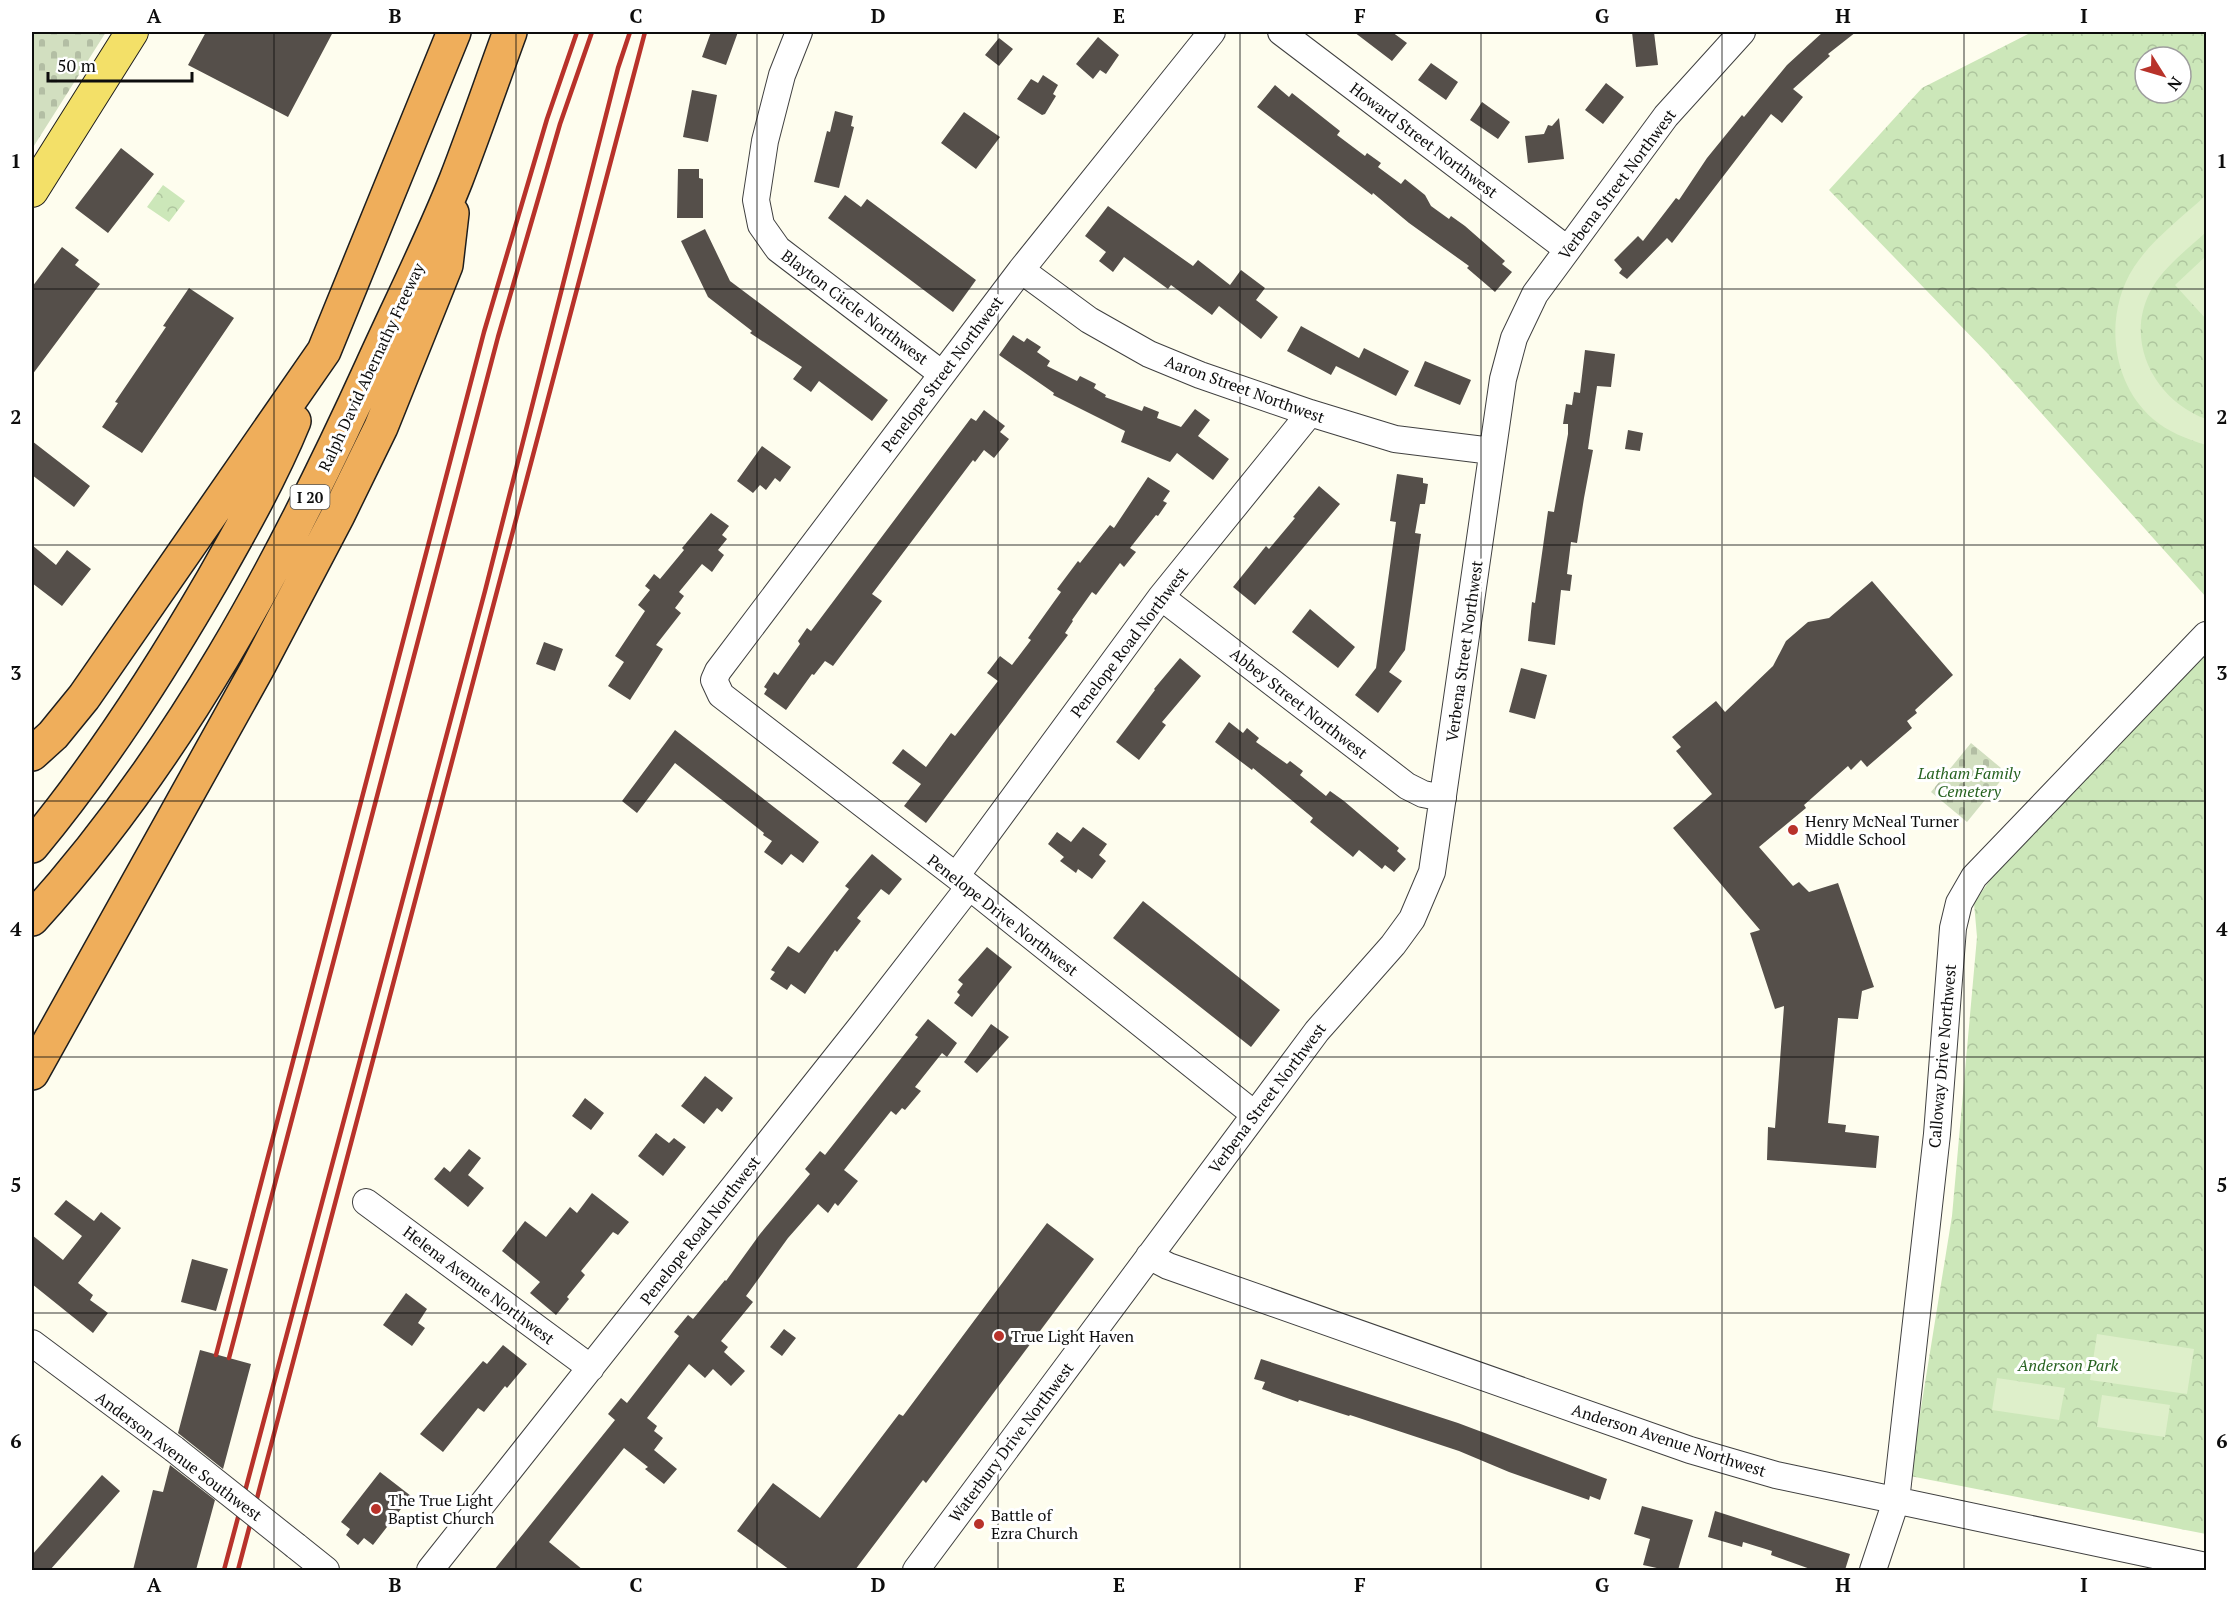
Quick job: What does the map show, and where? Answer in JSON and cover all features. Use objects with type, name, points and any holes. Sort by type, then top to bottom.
[{"type":"highway","name":"I 20","points":[[32,846],[104,752],[184,630],[261,490],[292,427],[454,32]]},
{"type":"highway","name":"Ralph David Abernathy Freeway","points":[[32,919],[111,823],[174,737],[252,608],[317,485],[456,181],[510,32]]},
{"type":"highway","points":[[32,1073],[257,669],[338,515],[381,427],[446,265],[456,181]]},
{"type":"highway","points":[[32,754],[52,735],[84,697],[324,351]]},
{"type":"main road","points":[[32,191],[132,32]]},
{"type":"street","name":"Blayton Circle Northwest","points":[[799,32],[782,75],[765,141],[756,200],[761,225],[778,249],[942,374]]},
{"type":"street","name":"Penelope Street Northwest","points":[[750,718],[721,695],[714,680],[718,671],[1021,270],[1212,32]]},
{"type":"street","name":"Howard Street Northwest","points":[[1281,32],[1567,249]]},
{"type":"street","name":"Verbena Street Northwest","points":[[1149,1256],[1317,1031],[1393,945],[1412,919],[1432,872],[1503,379],[1514,338],[1535,294],[1666,116],[1742,32]]},
{"type":"street","name":"Aaron Street Northwest","points":[[1021,270],[1089,320],[1149,354],[1200,375],[1310,413],[1395,439],[1492,451]]},
{"type":"street","name":"Penelope Road Northwest","points":[[430,1570],[591,1368],[962,882],[1161,597],[1310,413]]},
{"type":"street","name":"Abbey Street Northwest","points":[[1161,597],[1407,786],[1423,794],[1443,798]]},
{"type":"street","name":"Calloway Drive Northwest","points":[[1873,1570],[1896,1500],[1936,1134],[1953,928],[1959,903],[1974,877],[2206,635]]},
{"type":"street","name":"Penelope Drive Northwest","points":[[750,718],[962,882],[1254,1114]]},
{"type":"street","name":"Helena Avenue Northwest","points":[[366,1202],[591,1368]]},
{"type":"street","name":"Anderson Avenue Northwest","points":[[1149,1256],[1168,1266],[1690,1450],[1776,1475],[2206,1566]]},
{"type":"street","name":"Waterbury Drive Northwest","points":[[916,1570],[1149,1256]]},
{"type":"street","name":"Anderson Avenue Southwest","points":[[32,1343],[174,1449],[326,1570]]},
{"type":"green space","points":[[32,32],[106,32],[32,149]]},
{"type":"green space","points":[[2032,32],[2206,32],[2206,597],[1990,356],[1829,190],[1922,88]]},
{"type":"green space","points":[[163,185],[185,201],[169,222],[147,207]]},
{"type":"green space","points":[[2206,195],[2206,232],[2175,260],[2155,283],[2143,311],[2141,331],[2143,350],[2149,368],[2159,384],[2172,399],[2206,419],[2206,445],[2165,428],[2139,404],[2120,367],[2115,326],[2124,285],[2134,267],[2159,238]]},
{"type":"green space","points":[[2206,256],[2206,319],[2175,285]]},
{"type":"green space","name":"Anderson Park","points":[[2206,648],[2206,1534],[1910,1476],[1952,1216],[1977,937],[1974,903],[1992,877]]},
{"type":"green space","name":"Latham Family Cemetery","points":[[1971,743],[2007,773],[1967,822],[1931,792]]},
{"type":"green space","points":[[2097,1334],[2194,1349],[2187,1394],[2090,1380]]},
{"type":"green space","points":[[1997,1378],[2065,1388],[2059,1420],[1992,1410]]},
{"type":"green space","points":[[2102,1395],[2170,1405],[2165,1437],[2097,1427]]},
{"type":"building","points":[[206,32],[333,32],[288,117],[188,65]]},
{"type":"building","points":[[711,32],[738,32],[726,65],[702,57]]},
{"type":"building","points":[[1354,32],[1392,32],[1407,43],[1392,61]]},
{"type":"building","points":[[1632,32],[1654,32],[1658,65],[1636,67]]},
{"type":"building","points":[[1823,32],[1856,32],[1828,54],[1830,56],[1793,89],[1803,97],[1782,123],[1771,114],[1672,243],[1667,238],[1627,279],[1619,273],[1622,269],[1614,260],[1638,236],[1643,241],[1676,198],[1679,200],[1707,158],[1742,115],[1744,117],[1787,65]]},
{"type":"building","points":[[1098,37],[1119,55],[1106,74],[1100,70],[1093,79],[1076,64]]},
{"type":"building","points":[[999,38],[1013,49],[999,66],[985,55]]},
{"type":"building","points":[[1431,63],[1458,82],[1446,100],[1418,80]]},
{"type":"building","points":[[1043,75],[1058,85],[1053,94],[1056,96],[1045,114],[1042,115],[1017,99],[1031,79],[1038,83]]},
{"type":"building","points":[[1606,83],[1624,97],[1603,124],[1585,110]]},
{"type":"building","points":[[1275,85],[1289,97],[1292,93],[1340,131],[1337,135],[1365,156],[1367,153],[1381,163],[1378,167],[1401,184],[1405,179],[1425,195],[1431,206],[1449,219],[1451,216],[1465,226],[1505,261],[1502,264],[1512,272],[1495,292],[1467,268],[1469,266],[1257,107]]},
{"type":"building","points":[[692,90],[717,95],[708,142],[683,137]]},
{"type":"building","points":[[1482,102],[1510,122],[1498,139],[1470,120]]},
{"type":"building","points":[[835,111],[853,116],[851,126],[854,127],[839,188],[814,182],[827,131],[830,132]]},
{"type":"building","points":[[964,112],[1000,137],[976,169],[941,143]]},
{"type":"building","points":[[1559,118],[1564,159],[1528,163],[1525,136],[1544,134],[1548,125],[1552,126]]},
{"type":"building","points":[[121,148],[154,174],[108,233],[75,208]]},
{"type":"building","points":[[678,169],[699,169],[699,178],[703,179],[703,218],[677,218]]},
{"type":"building","points":[[845,195],[861,207],[867,199],[976,280],[953,312],[828,218]]},
{"type":"building","points":[[1108,206],[1193,266],[1198,260],[1230,285],[1241,270],[1265,288],[1256,300],[1278,317],[1261,339],[1219,306],[1212,315],[1171,285],[1168,289],[1124,257],[1113,272],[1099,261],[1106,252],[1085,236]]},
{"type":"building","points":[[705,229],[730,281],[888,400],[872,421],[819,381],[811,392],[793,379],[802,367],[750,333],[752,331],[708,297],[681,241]]},
{"type":"building","points":[[62,247],[79,260],[75,265],[100,284],[32,375],[32,287]]},
{"type":"building","points":[[189,288],[234,318],[142,453],[102,427],[118,403],[115,402],[166,327],[163,326]]},
{"type":"building","points":[[1301,326],[1359,358],[1364,348],[1409,371],[1396,396],[1336,366],[1331,375],[1287,351]]},
{"type":"building","points":[[1013,335],[1024,342],[1027,338],[1041,347],[1037,352],[1050,361],[1047,366],[1077,381],[1080,376],[1096,384],[1094,388],[1106,395],[1105,397],[1142,411],[1144,406],[1159,412],[1157,418],[1181,427],[1195,409],[1210,420],[1198,436],[1229,459],[1213,480],[1177,453],[1170,462],[1121,442],[1125,431],[1053,395],[1054,393],[999,355]]},
{"type":"building","points":[[1585,350],[1615,354],[1611,387],[1597,386],[1588,449],[1593,450],[1577,543],[1571,542],[1567,574],[1572,575],[1570,591],[1561,590],[1555,645],[1528,641],[1532,602],[1535,603],[1548,511],[1554,512],[1568,434],[1568,424],[1563,424],[1566,404],[1572,405],[1574,392],[1580,393]]},
{"type":"building","points":[[1425,361],[1471,380],[1460,405],[1414,386]]},
{"type":"building","points":[[984,410],[1005,426],[1000,432],[1009,439],[994,458],[984,450],[975,462],[973,460],[872,594],[882,601],[833,666],[825,661],[814,675],[812,674],[786,710],[764,694],[767,689],[764,687],[774,672],[778,675],[800,644],[798,641],[807,628],[811,631],[971,418],[976,421]]},
{"type":"building","points":[[1628,430],[1643,433],[1640,451],[1625,449]]},
{"type":"building","points":[[32,441],[90,486],[74,507],[32,475]]},
{"type":"building","points":[[762,446],[791,467],[780,482],[775,478],[766,490],[760,485],[753,493],[737,481]]},
{"type":"building","points":[[1397,474],[1423,478],[1423,483],[1428,484],[1425,504],[1420,504],[1415,533],[1421,534],[1405,650],[1389,672],[1402,681],[1378,713],[1355,695],[1376,668],[1396,522],[1390,521]]},
{"type":"building","points":[[1148,477],[1170,491],[1163,501],[1167,503],[1158,516],[1156,515],[1130,548],[1136,552],[1124,567],[1120,563],[1096,595],[1092,592],[1072,620],[1065,633],[1068,635],[926,823],[904,806],[921,784],[892,763],[903,749],[926,767],[951,733],[955,736],[998,681],[987,673],[1000,656],[1012,665],[1031,640],[1028,638],[1061,592],[1057,589],[1110,525],[1114,528]]},
{"type":"building","points":[[1319,486],[1340,504],[1255,605],[1233,587],[1266,546],[1269,549]]},
{"type":"building","points":[[711,513],[729,526],[722,535],[727,539],[718,550],[724,555],[712,572],[702,564],[679,592],[684,596],[675,608],[681,613],[656,645],[663,649],[630,700],[608,686],[624,662],[615,656],[645,611],[638,605],[650,590],[645,586],[654,574],[660,579]]},
{"type":"building","points":[[32,545],[56,565],[67,550],[91,569],[62,606],[32,583]]},
{"type":"building","points":[[1872,581],[1953,675],[1915,710],[1917,713],[1907,721],[1912,728],[1867,767],[1861,760],[1851,770],[1848,766],[1804,805],[1806,808],[1759,847],[1793,886],[1799,882],[1809,892],[1838,883],[1874,987],[1862,991],[1858,1019],[1838,1018],[1828,1123],[1846,1125],[1845,1132],[1879,1136],[1876,1168],[1767,1160],[1768,1127],[1775,1128],[1784,1006],[1775,1009],[1750,933],[1760,930],[1673,828],[1712,794],[1676,751],[1681,747],[1672,737],[1716,701],[1725,712],[1773,666],[1786,641],[1808,622],[1829,618]]},
{"type":"building","points":[[1310,609],[1355,647],[1338,668],[1292,632]]},
{"type":"building","points":[[544,642],[563,649],[555,671],[536,664]]},
{"type":"building","points":[[1180,658],[1201,676],[1162,722],[1166,725],[1139,760],[1116,742],[1154,689]]},
{"type":"building","points":[[1521,668],[1547,675],[1535,719],[1509,712]]},
{"type":"building","points":[[1229,722],[1243,733],[1247,728],[1259,738],[1256,742],[1287,764],[1290,761],[1303,771],[1300,775],[1326,796],[1330,791],[1344,801],[1399,848],[1397,851],[1406,859],[1394,872],[1385,865],[1382,869],[1359,850],[1353,857],[1310,822],[1313,818],[1253,768],[1252,770],[1215,742]]},
{"type":"building","points":[[675,730],[819,842],[803,863],[791,854],[782,865],[764,852],[772,841],[763,835],[764,833],[675,763],[637,813],[622,801]]},
{"type":"building","points":[[1083,827],[1107,844],[1099,855],[1106,861],[1092,879],[1078,869],[1076,873],[1060,861],[1064,857],[1048,844],[1057,832],[1071,842]]},
{"type":"building","points":[[872,854],[902,879],[889,895],[881,889],[857,918],[861,921],[837,952],[835,950],[805,994],[791,984],[787,990],[770,979],[775,972],[771,970],[788,946],[799,953],[849,889],[845,886]]},
{"type":"building","points":[[1143,901],[1280,1010],[1251,1047],[1113,938]]},
{"type":"building","points":[[987,947],[1012,967],[972,1017],[954,1003],[960,995],[957,992],[963,984],[958,980]]},
{"type":"building","points":[[928,1019],[957,1043],[947,1057],[942,1053],[915,1087],[921,1091],[905,1110],[902,1108],[896,1115],[891,1111],[844,1170],[858,1181],[838,1206],[835,1203],[828,1213],[818,1204],[788,1238],[746,1296],[753,1302],[721,1341],[728,1347],[724,1352],[745,1371],[731,1386],[713,1369],[705,1378],[689,1364],[647,1418],[657,1426],[654,1431],[663,1438],[654,1450],[677,1469],[664,1484],[645,1469],[648,1467],[624,1448],[549,1542],[583,1570],[494,1570],[615,1420],[608,1414],[621,1398],[627,1403],[679,1336],[674,1332],[688,1315],[693,1319],[726,1281],[760,1234],[810,1174],[805,1169],[820,1151],[825,1155],[918,1037],[915,1035]]},
{"type":"building","points":[[991,1024],[1009,1037],[977,1073],[964,1062]]},
{"type":"building","points":[[705,1076],[733,1098],[722,1112],[717,1108],[704,1124],[681,1106]]},
{"type":"building","points":[[585,1098],[604,1113],[591,1130],[572,1116]]},
{"type":"building","points":[[656,1133],[669,1143],[674,1138],[686,1147],[663,1176],[638,1156]]},
{"type":"building","points":[[469,1149],[481,1158],[468,1175],[484,1188],[468,1207],[434,1179],[444,1167],[450,1172]]},
{"type":"building","points":[[592,1193],[629,1222],[618,1235],[613,1232],[581,1271],[585,1275],[556,1315],[530,1293],[540,1282],[502,1251],[525,1221],[546,1237],[570,1207],[577,1213]]},
{"type":"building","points":[[66,1200],[94,1221],[101,1212],[121,1228],[78,1283],[93,1295],[90,1300],[108,1313],[93,1333],[32,1284],[32,1235],[63,1260],[82,1236],[54,1214]]},
{"type":"building","name":"True Light Haven","points":[[1047,1223],[1094,1259],[926,1483],[923,1480],[855,1570],[790,1570],[737,1531],[773,1483],[820,1518],[899,1414],[903,1416]]},
{"type":"building","points":[[192,1259],[228,1269],[216,1311],[181,1302]]},
{"type":"building","points":[[406,1293],[427,1309],[418,1323],[425,1328],[412,1346],[383,1325]]},
{"type":"building","points":[[784,1329],[796,1338],[782,1356],[770,1347]]},
{"type":"building","points":[[503,1345],[527,1364],[484,1412],[478,1408],[443,1452],[420,1434],[483,1361],[487,1364]]},
{"type":"building","points":[[200,1350],[251,1364],[223,1469],[178,1433]]},
{"type":"building","points":[[1261,1359],[1458,1423],[1607,1479],[1600,1500],[1590,1496],[1589,1500],[1509,1472],[1459,1451],[1262,1389],[1265,1382],[1254,1379]]},
{"type":"building","points":[[170,1465],[215,1500],[196,1570],[133,1570],[153,1490],[163,1492]]},
{"type":"building","name":"The True Light Baptist Church","points":[[380,1472],[411,1496],[373,1545],[364,1538],[358,1545],[346,1535],[350,1529],[341,1522]]},
{"type":"building","points":[[102,1475],[120,1491],[50,1570],[32,1570],[32,1555]]},
{"type":"building","points":[[1642,1506],[1693,1520],[1678,1570],[1643,1565],[1650,1539],[1634,1534]]},
{"type":"building","points":[[1715,1511],[1850,1554],[1845,1570],[1813,1570],[1771,1555],[1772,1551],[1743,1542],[1742,1547],[1708,1537]]},
{"type":"railway","points":[[216,1355],[484,332],[547,119],[577,32]]},
{"type":"railway","points":[[229,1358],[498,337],[560,124],[592,32]]},
{"type":"railway","points":[[224,1570],[485,591],[618,68],[630,32]]},
{"type":"railway","points":[[238,1570],[645,32]]},
{"type":"place","name":"Henry McNeal Turner Middle School","points":[[1793,830]]},
{"type":"place","name":"True Light Haven","points":[[999,1336]]},
{"type":"place","name":"The True Light Baptist Church","points":[[376,1509]]},
{"type":"place","name":"Battle of Ezra Church","points":[[979,1524]]}]
